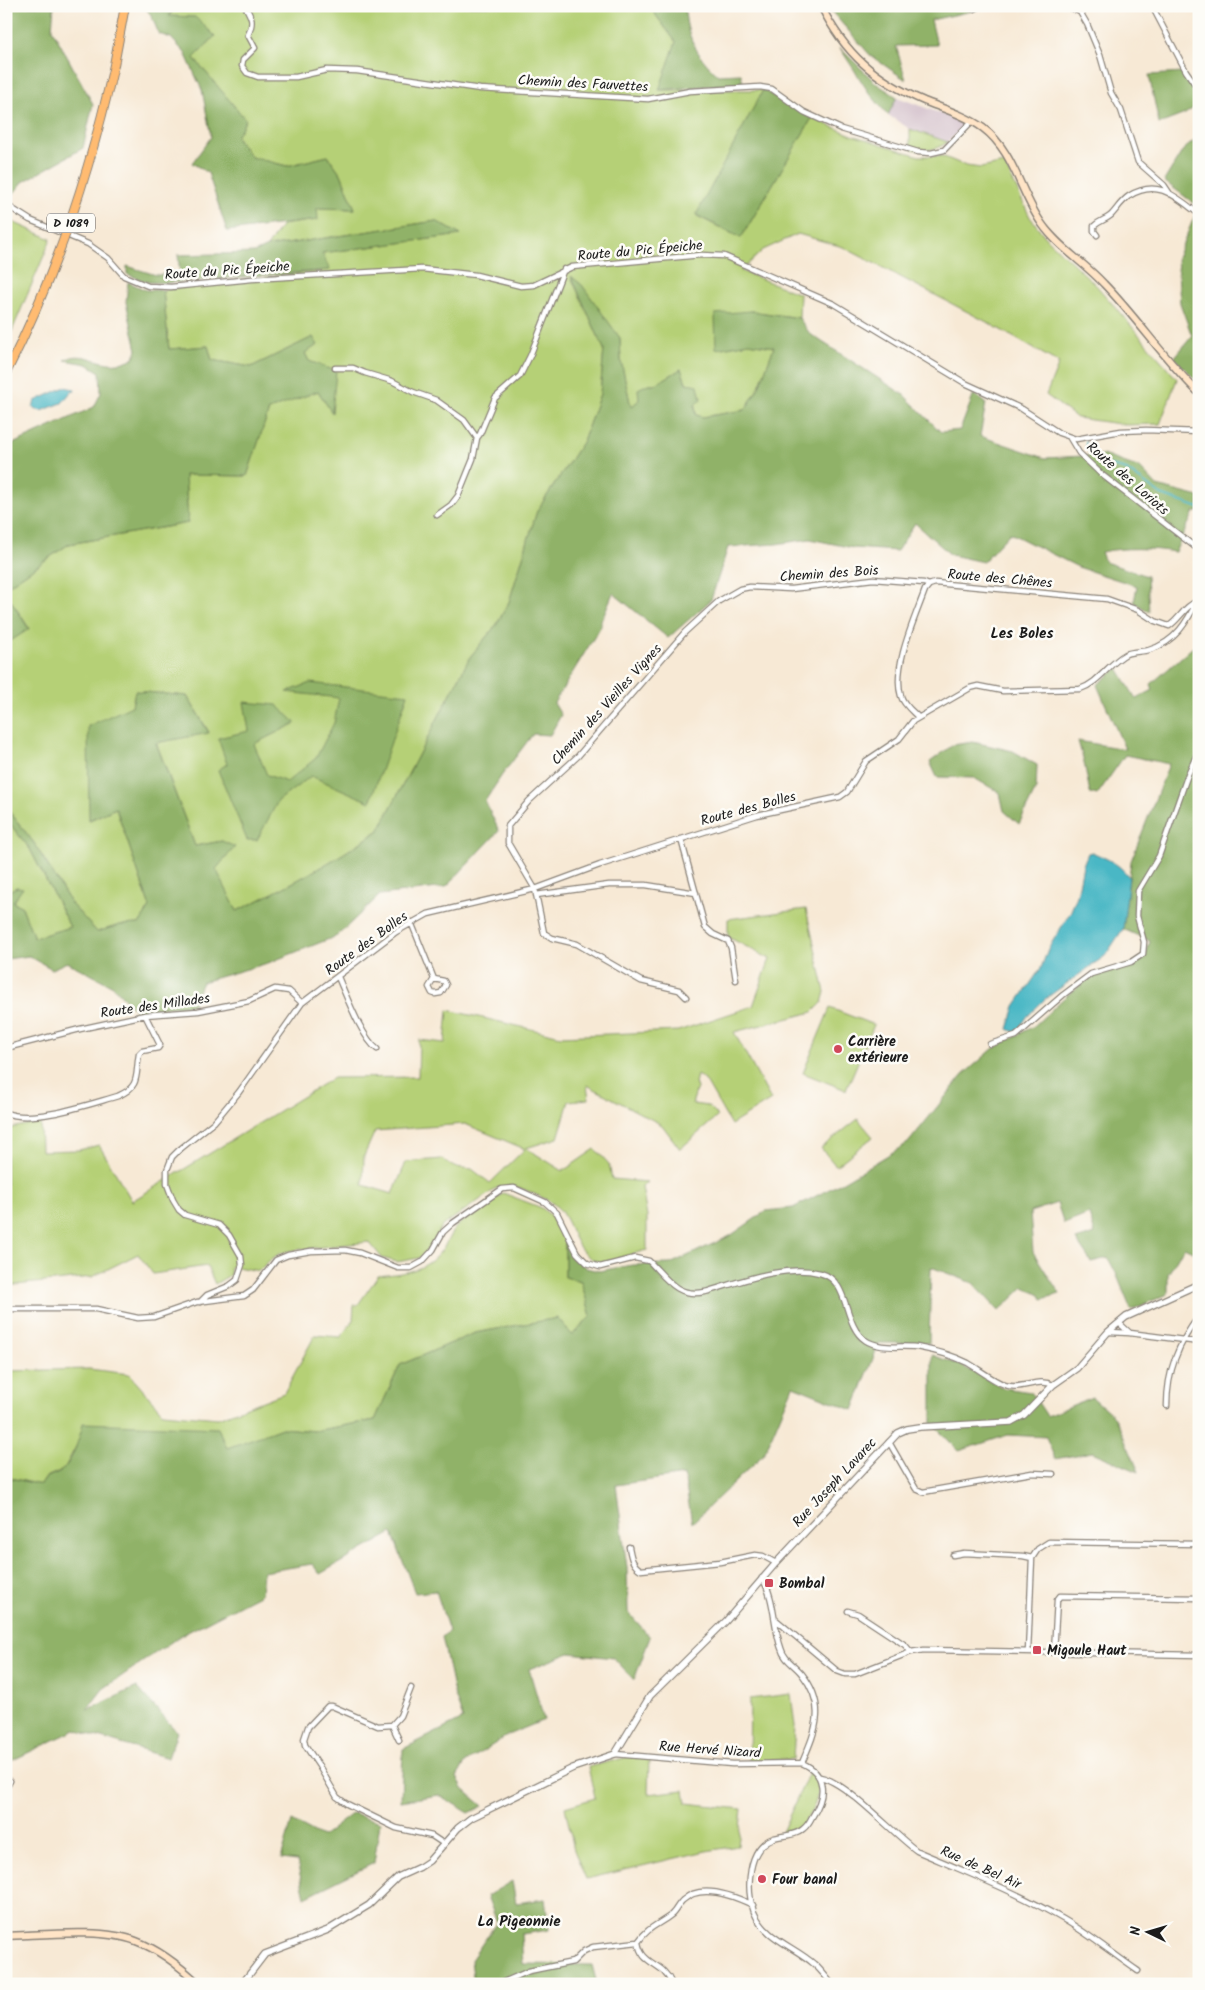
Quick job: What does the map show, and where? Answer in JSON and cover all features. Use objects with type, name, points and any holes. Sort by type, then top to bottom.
[{"type":"highway","name":"D 1089","points":[[6,373],[47,285],[73,218],[90,164],[114,65],[125,6]]},
{"type":"main road","points":[[821,6],[829,22],[846,46],[868,70],[898,89],[972,121],[983,128],[1002,148],[1012,164],[1034,211],[1050,234],[1105,284],[1164,356],[1199,392]]},
{"type":"main road","points":[[6,1936],[81,1934],[126,1938],[146,1945],[170,1960],[199,1984]]},
{"type":"street","name":"Chemin des Fauvettes","points":[[245,6],[253,18],[248,38],[254,43],[255,48],[243,60],[242,66],[247,73],[258,77],[296,77],[327,70],[357,71],[480,88],[648,99],[690,91],[760,87],[772,89],[804,112],[841,129],[918,152],[931,153],[944,150],[972,121]]},
{"type":"street","points":[[964,6],[973,8],[979,6]]},
{"type":"street","points":[[1067,6],[1076,8],[1086,24],[1100,55],[1111,93],[1121,110],[1138,162],[1164,184],[1170,194]]},
{"type":"street","points":[[1152,6],[1186,70],[1199,90]]},
{"type":"street","points":[[1097,235],[1094,231],[1094,226],[1098,222],[1111,216],[1116,207],[1128,196],[1145,189],[1160,188],[1199,214]]},
{"type":"street","name":"Route du Pic Épeiche","points":[[6,207],[11,208],[30,220],[88,244],[108,258],[124,276],[148,286],[422,269],[476,275],[521,286],[534,285],[564,269],[572,267],[701,255],[724,256],[834,304],[965,383],[1022,409],[1058,433],[1070,438]]},
{"type":"street","points":[[437,515],[452,505],[458,496],[473,459],[477,438],[495,398],[520,376],[530,356],[564,269]]},
{"type":"street","points":[[335,368],[353,368],[392,380],[413,392],[436,400],[464,420],[477,438]]},
{"type":"street","points":[[1070,438],[1121,431],[1199,432]]},
{"type":"street","name":"Route des Loriots","points":[[1070,438],[1079,453],[1101,474],[1199,550]]},
{"type":"street","name":"Chemin des Bois","points":[[685,632],[720,601],[740,589],[750,587],[791,589],[873,579],[929,585]]},
{"type":"street","name":"Route des Chênes","points":[[918,717],[901,697],[898,678],[902,656],[925,590],[929,585],[935,583],[1107,599],[1138,610],[1162,625],[1169,626],[1192,603],[1198,600]]},
{"type":"street","points":[[918,717],[970,688],[978,686],[1003,691],[1080,690],[1090,686],[1127,654],[1148,650],[1163,644],[1176,635],[1186,623],[1198,600]]},
{"type":"street","name":"Chemin des Vieilles Vignes","points":[[685,632],[578,756],[529,801],[508,826],[508,843],[534,889],[544,933],[552,938],[577,944],[641,981],[679,990],[686,996]]},
{"type":"street","name":"Route des Bolles","points":[[200,1302],[207,1295],[229,1286],[237,1280],[242,1265],[241,1256],[229,1234],[219,1225],[185,1215],[179,1210],[173,1200],[168,1184],[167,1170],[178,1150],[214,1122],[239,1092],[302,1003],[411,922],[428,914],[534,889],[681,839],[780,809],[840,797],[847,792],[866,761],[899,739],[918,717]]},
{"type":"street","points":[[990,1044],[1016,1036],[1063,995],[1091,974],[1131,962],[1143,954],[1144,942],[1136,916],[1138,891],[1159,856],[1188,774],[1199,750]]},
{"type":"street","points":[[681,839],[705,927],[728,942],[736,980]]},
{"type":"street","points":[[536,895],[609,885],[646,885],[696,893]]},
{"type":"street","points":[[411,922],[434,979]]},
{"type":"street","points":[[338,977],[356,1018],[372,1045],[377,1049]]},
{"type":"street","name":"Route des Millades","points":[[6,1048],[80,1028],[145,1015],[198,1011],[249,1001],[275,989],[289,991],[302,1003]]},
{"type":"street","points":[[6,1113],[28,1116],[46,1114],[129,1092],[135,1084],[138,1074],[138,1054],[160,1045],[145,1015]]},
{"type":"street","points":[[6,1310],[96,1309],[138,1318],[154,1317],[200,1302],[244,1296],[253,1290],[276,1260],[288,1255],[311,1251],[345,1250],[360,1253],[398,1268],[411,1268],[422,1262],[433,1250],[443,1232],[452,1223],[502,1189],[514,1188],[546,1202],[557,1213],[577,1253],[588,1263],[600,1267],[635,1258],[645,1259],[674,1288],[692,1294],[786,1271],[822,1273],[839,1287],[859,1334],[866,1340],[879,1346],[920,1347],[946,1354],[966,1362],[1005,1384],[1018,1387],[1044,1382],[1053,1385]]},
{"type":"street","name":"Rue Joseph Lavarec","points":[[616,1754],[650,1696],[720,1628],[762,1578],[898,1433],[907,1429],[1011,1422],[1024,1414],[1053,1385],[1077,1368],[1108,1332],[1126,1317],[1199,1284]]},
{"type":"street","points":[[1166,1406],[1167,1381],[1183,1340],[1199,1316]]},
{"type":"street","points":[[1119,1323],[1130,1332]]},
{"type":"street","points":[[1108,1332],[1130,1332],[1199,1342]]},
{"type":"street","points":[[889,1442],[916,1489],[923,1492],[1032,1473],[1052,1474]]},
{"type":"street","points":[[1028,1652],[1032,1558],[1038,1549],[1049,1542],[1199,1544]]},
{"type":"street","points":[[630,1547],[631,1560],[641,1570],[720,1562],[755,1555],[763,1556],[776,1563]]},
{"type":"street","points":[[953,1555],[964,1553],[1032,1558]]},
{"type":"street","points":[[762,1578],[775,1619],[779,1642],[787,1660],[801,1673],[813,1690],[817,1705],[814,1736],[802,1763]]},
{"type":"street","points":[[1054,1652],[1057,1600],[1060,1596],[1199,1598]]},
{"type":"street","points":[[848,1610],[858,1614],[905,1645],[911,1652]]},
{"type":"street","points":[[775,1619],[837,1671],[845,1674],[855,1674],[911,1652],[924,1650],[1199,1655]]},
{"type":"street","points":[[779,1642],[787,1630]]},
{"type":"street","points":[[392,1725],[404,1708],[411,1688]]},
{"type":"street","points":[[392,1725],[378,1726],[328,1706],[308,1726],[304,1739],[305,1745],[320,1766],[337,1797],[342,1801],[396,1828],[432,1836],[444,1844]]},
{"type":"street","points":[[392,1725],[399,1740]]},
{"type":"street","points":[[242,1984],[266,1954],[328,1930],[369,1905],[398,1877],[429,1861],[462,1824],[505,1800],[573,1768],[616,1754]]},
{"type":"street","name":"Rue Hervé Nizard","points":[[616,1754],[732,1764],[802,1763]]},
{"type":"street","name":"Rue de Bel Air","points":[[802,1763],[812,1768],[820,1777],[827,1778],[842,1787],[917,1851],[1025,1899],[1061,1918],[1092,1937],[1138,1971]]},
{"type":"street","points":[[820,1777],[822,1796],[817,1810],[803,1830],[764,1842],[754,1853],[750,1879],[753,1905],[760,1922],[769,1934],[814,1964],[832,1984]]},
{"type":"street","points":[[6,1788],[10,1781]]},
{"type":"street","points":[[672,1984],[668,1973],[644,1958],[640,1951],[638,1942],[645,1932],[671,1915],[684,1899],[694,1893],[722,1894],[738,1898],[753,1905]]},
{"type":"street","points":[[499,1984],[529,1971],[573,1962],[584,1951],[593,1947],[638,1942]]},
{"type":"shaded area","points":[[897,97],[966,123],[948,142],[910,129],[888,115]]},
{"type":"green space","points":[[7,6],[54,6],[52,29],[93,104],[83,148],[23,182],[9,199],[6,199]]},
{"type":"green space","points":[[144,6],[176,6],[169,16],[195,17],[215,36],[194,58],[246,120],[236,137],[251,157],[287,166],[328,156],[341,174],[355,209],[317,208],[318,220],[227,231],[208,173],[192,163],[211,137],[202,90],[185,53],[171,38],[159,34],[151,15]]},
{"type":"green space","points":[[176,6],[649,6],[676,42],[660,90],[763,90],[697,216],[741,238],[812,118],[852,135],[919,156],[942,156],[966,166],[981,168],[1004,163],[1030,217],[1047,239],[1096,285],[1177,379],[1160,424],[1127,425],[1077,418],[1046,395],[1059,363],[985,321],[843,247],[798,234],[763,250],[741,271],[800,294],[799,318],[751,311],[716,349],[749,343],[774,347],[759,387],[745,410],[703,417],[696,415],[695,405],[681,369],[656,384],[648,384],[640,400],[631,407],[621,361],[620,338],[571,277],[604,349],[600,394],[583,441],[537,511],[509,602],[497,624],[470,657],[379,830],[310,874],[237,911],[215,869],[222,841],[195,846],[156,742],[209,732],[187,696],[135,691],[132,706],[90,820],[116,808],[150,907],[139,924],[120,925],[97,932],[72,905],[34,843],[6,807],[6,644],[29,628],[6,593],[6,587],[69,544],[188,523],[185,475],[247,476],[269,410],[318,391],[332,412],[305,353],[313,337],[251,367],[212,360],[208,346],[169,349],[163,290],[329,270],[322,253],[460,235],[436,221],[267,247],[282,225],[317,220],[316,208],[355,209],[341,174],[328,156],[287,166],[251,157],[236,136],[245,120],[194,58],[215,36],[169,16]]},
{"type":"green space","points":[[649,6],[685,6],[690,35],[704,61],[718,75],[741,74],[743,83],[659,90],[676,42]]},
{"type":"green space","points":[[830,6],[972,6],[977,10],[931,20],[937,45],[896,46],[906,80],[871,56],[831,11]]},
{"type":"green space","points":[[840,48],[877,84],[897,97],[888,115],[869,93]]},
{"type":"green space","points":[[1183,73],[1199,96],[1199,104],[1185,114],[1159,124],[1149,75]]},
{"type":"green space","points":[[763,90],[812,118],[741,238],[696,215]]},
{"type":"green space","points":[[910,129],[948,142],[930,150],[910,149]]},
{"type":"green space","points":[[1199,137],[1199,207],[1164,181],[1183,150]]},
{"type":"green space","points":[[1195,215],[1199,218],[1199,383],[1174,358],[1192,336],[1180,303],[1177,258]]},
{"type":"green space","points":[[6,219],[51,239],[6,345]]},
{"type":"green space","points":[[436,221],[461,235],[322,253],[330,270],[166,283],[147,282],[127,274],[127,266],[156,275],[180,274],[178,255],[254,253],[267,247]]},
{"type":"green space","points":[[571,276],[582,285],[620,338],[621,361],[631,407],[639,400],[638,389],[648,384],[656,384],[681,369],[686,383],[698,385],[701,399],[695,405],[696,415],[703,417],[745,410],[759,387],[774,347],[749,343],[716,349],[715,314],[751,311],[799,318],[810,334],[904,395],[941,432],[960,430],[974,394],[986,403],[980,436],[1045,458],[1103,455],[1140,468],[1157,486],[1199,497],[1199,512],[1194,512],[1175,552],[1119,549],[1101,552],[1105,562],[1147,576],[1149,612],[1134,602],[1137,586],[1078,567],[1010,533],[983,562],[951,555],[915,523],[897,551],[853,548],[810,539],[776,544],[728,547],[711,600],[668,638],[613,593],[601,621],[601,626],[554,703],[561,715],[550,735],[533,734],[485,801],[499,831],[446,887],[380,895],[337,936],[268,963],[202,982],[192,1005],[136,1011],[113,986],[67,962],[52,969],[29,956],[6,959],[6,892],[17,887],[23,888],[13,902],[22,907],[34,938],[70,927],[30,849],[6,819],[6,807],[34,843],[72,905],[97,932],[120,925],[139,924],[150,907],[116,808],[89,820],[88,726],[132,706],[135,691],[187,696],[209,733],[156,743],[195,846],[222,841],[235,847],[216,869],[237,911],[310,874],[379,830],[470,657],[497,624],[509,602],[537,511],[583,441],[600,394],[604,349]]},
{"type":"green space","points":[[128,282],[146,290],[163,290],[169,349],[208,346],[212,360],[251,367],[313,337],[318,345],[305,353],[309,361],[336,371],[332,413],[318,391],[269,410],[247,476],[185,475],[188,523],[69,544],[6,587],[6,447],[94,407],[101,393],[100,372],[87,364],[65,360],[78,356],[111,363],[133,358],[137,350],[126,302]]},
{"type":"green space","points":[[6,593],[29,629],[6,644]]},
{"type":"green space","points":[[1193,647],[1199,650],[1199,1254],[1184,1247],[1168,1274],[1168,1294],[1131,1310],[1108,1258],[1091,1262],[1076,1240],[1095,1234],[1089,1214],[1064,1224],[1057,1203],[1030,1212],[1033,1252],[1060,1294],[1042,1299],[1040,1295],[1024,1287],[999,1311],[973,1283],[931,1267],[929,1343],[879,1343],[853,1410],[793,1386],[764,1454],[692,1523],[684,1475],[616,1485],[627,1568],[628,1612],[650,1637],[634,1680],[614,1658],[570,1653],[529,1669],[544,1720],[510,1734],[466,1762],[457,1777],[463,1789],[483,1806],[469,1813],[439,1795],[401,1801],[403,1749],[463,1719],[454,1693],[442,1637],[449,1631],[436,1591],[415,1593],[392,1533],[320,1574],[312,1564],[263,1572],[261,1594],[180,1636],[103,1689],[87,1710],[137,1687],[177,1732],[168,1758],[75,1730],[11,1761],[6,1770],[6,1477],[41,1485],[46,1478],[61,1471],[67,1465],[76,1447],[83,1423],[218,1428],[227,1448],[282,1428],[314,1431],[375,1420],[400,1365],[475,1333],[558,1318],[572,1335],[591,1316],[581,1281],[565,1277],[565,1239],[574,1257],[586,1268],[599,1271],[632,1265],[670,1264],[730,1236],[766,1211],[793,1208],[843,1182],[908,1143],[963,1075],[994,1048],[1034,1026],[1066,996],[1098,972],[1131,964],[1146,954],[1150,941],[1123,929],[1131,861],[1169,764],[1125,755],[1097,795],[1090,793],[1078,741],[1125,749],[1097,685],[1118,668],[1136,699],[1153,690],[1151,684]]},
{"type":"green space","points":[[310,683],[408,694],[370,802],[311,776],[278,801],[257,840],[247,840],[218,770],[227,764],[218,738],[249,731],[244,702],[277,705],[296,723],[254,744],[267,775],[287,782],[316,758],[334,723],[339,698],[287,692]]},
{"type":"green space","points":[[973,742],[1013,751],[1037,765],[1036,789],[1019,824],[1004,811],[1000,793],[974,778],[937,777],[930,762],[953,745]]},
{"type":"green space","points":[[6,819],[30,849],[70,927],[34,938],[22,907],[13,902],[17,887],[6,892]]},
{"type":"green space","points":[[806,909],[825,992],[822,1003],[813,1012],[734,1032],[771,1100],[731,1125],[705,1080],[697,1075],[695,1083],[697,1088],[692,1104],[708,1106],[718,1116],[680,1149],[662,1125],[587,1085],[589,1099],[569,1101],[558,1138],[526,1148],[563,1171],[595,1149],[609,1164],[612,1179],[647,1182],[642,1187],[647,1217],[647,1250],[606,1262],[593,1260],[581,1249],[557,1207],[526,1190],[506,1186],[497,1188],[442,1226],[429,1249],[419,1258],[397,1262],[382,1258],[369,1242],[295,1250],[284,1252],[275,1257],[259,1271],[231,1266],[230,1275],[215,1284],[207,1266],[153,1274],[138,1254],[92,1277],[6,1286],[6,1129],[40,1122],[41,1151],[79,1150],[99,1145],[132,1201],[333,1078],[418,1077],[419,1040],[445,1043],[448,1010],[561,1036],[678,1031],[753,1006],[770,959],[728,937],[728,919]],"holes":[[[465,1124],[525,1149],[490,1183],[472,1169],[454,1167],[442,1159],[406,1162],[393,1194],[363,1185],[364,1156],[375,1131]]]},
{"type":"green space","name":"Carrière extérieure","points":[[830,1008],[874,1025],[846,1090],[803,1073]]},
{"type":"green space","points":[[858,1119],[873,1137],[836,1166],[821,1148]]},
{"type":"green space","points":[[503,1193],[542,1208],[553,1218],[565,1239],[565,1277],[581,1281],[591,1316],[571,1336],[558,1318],[475,1333],[400,1365],[375,1420],[314,1431],[282,1428],[227,1449],[81,1437],[64,1469],[46,1477],[41,1485],[6,1477],[6,1371],[89,1369],[129,1374],[163,1413],[218,1418],[284,1393],[315,1335],[341,1337],[353,1320],[354,1304],[357,1306],[378,1276],[413,1270],[428,1263],[443,1248],[455,1228]]},
{"type":"green space","points":[[932,1355],[960,1365],[1004,1388],[1031,1392],[1047,1416],[1092,1397],[1115,1417],[1139,1472],[1092,1452],[1055,1459],[1046,1437],[1008,1435],[959,1451],[932,1424]]},
{"type":"green space","points":[[791,1694],[795,1726],[793,1759],[749,1762],[750,1699]]},
{"type":"green space","points":[[628,1757],[649,1759],[648,1794],[684,1790],[686,1803],[742,1809],[738,1846],[706,1851],[586,1879],[574,1850],[565,1807],[595,1798],[588,1767]]},
{"type":"green space","points":[[810,1770],[815,1777],[818,1792],[814,1807],[801,1827],[782,1832]]},
{"type":"green space","points":[[353,1813],[380,1822],[374,1863],[305,1897],[297,1861],[281,1859],[292,1821],[322,1837]]},
{"type":"green space","points":[[512,1881],[516,1903],[545,1899],[549,1930],[521,1934],[523,1964],[592,1965],[597,1984],[474,1984],[471,1960],[497,1922],[487,1896]]},
{"type":"water","points":[[65,387],[75,391],[71,392],[62,403],[41,411],[34,409],[35,401]]},
{"type":"water","points":[[1092,852],[1117,865],[1129,877],[1123,929],[1105,956],[1045,999],[1027,1017],[1016,1033],[1008,1029],[1015,1006],[1041,968],[1048,949],[1070,913],[1077,896],[1083,865],[1088,853]]},
{"type":"waterway","points":[[1086,442],[1086,448],[1107,465],[1127,470],[1161,495],[1199,508]]},
{"type":"place","name":"Carrière extérieure","points":[[838,1049]]},
{"type":"place","name":"Bombal","points":[[769,1583]]},
{"type":"place","name":"Migoule Haut","points":[[1037,1650]]},
{"type":"place","name":"Four banal","points":[[762,1879]]},
{"type":"district","name":"Les Boles","points":[[1022,633]]},
{"type":"district","name":"La Pigeonnie","points":[[519,1921]]}]
